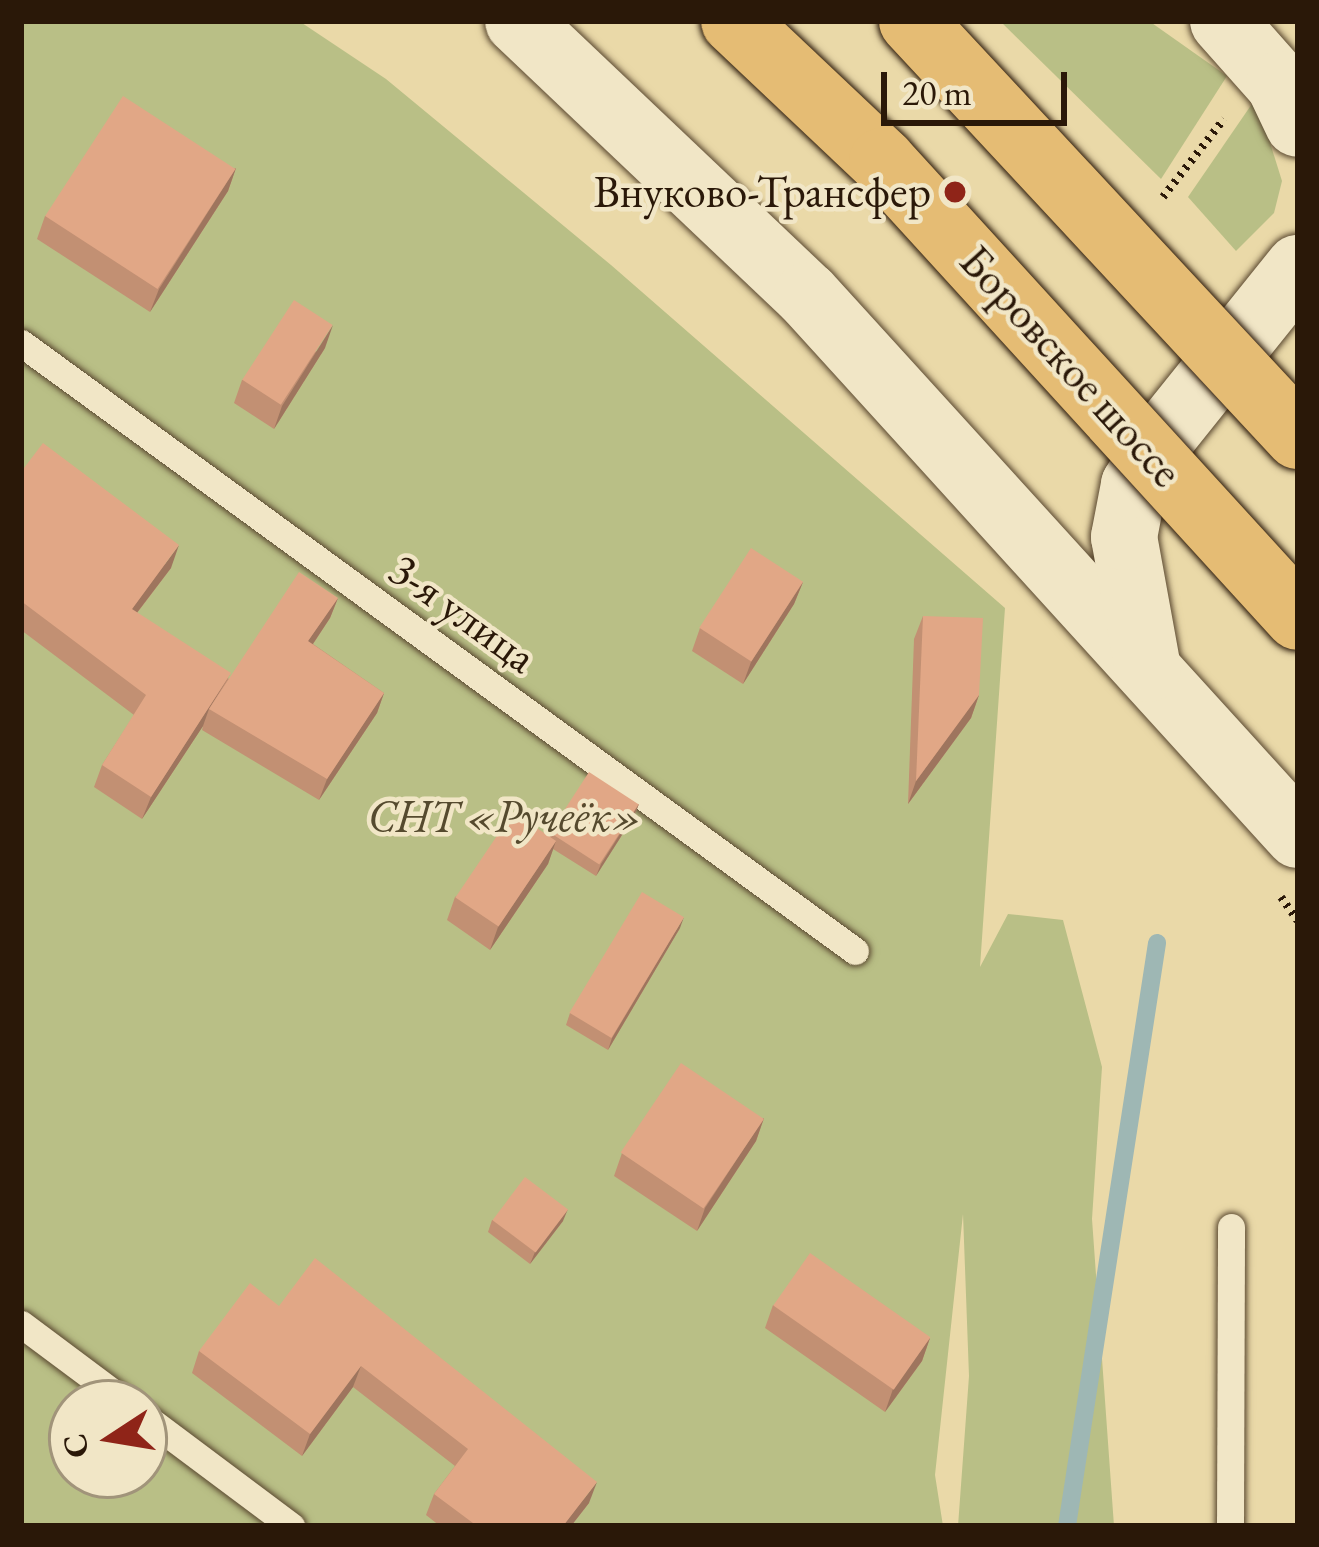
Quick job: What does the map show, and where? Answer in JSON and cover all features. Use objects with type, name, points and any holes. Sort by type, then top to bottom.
[{"type":"main road","points":[[518,21],[806,295],[1298,835]]},
{"type":"main road","name":"Боровское шоссе","points":[[734,21],[898,178],[1298,616]]},
{"type":"main road","points":[[912,21],[1298,436]]},
{"type":"main road","points":[[1223,21],[1280,84],[1298,124]]},
{"type":"main road","points":[[1149,673],[1124,537],[1134,485],[1297,267]]},
{"type":"lane","name":"3-я улица","points":[[21,343],[855,951]]},
{"type":"lane","points":[[1230,1526],[1231,1227]]},
{"type":"lane","points":[[21,1324],[95,1379]]},
{"type":"lane","points":[[168,1434],[291,1526]]},
{"type":"green space","name":"СНТ «Ручеёк»","points":[[21,21],[299,21],[386,79],[611,265],[1005,608],[980,967],[1008,914],[1063,920],[1102,1067],[1092,1219],[1114,1526],[958,1526],[969,1376],[963,1214],[935,1475],[943,1526],[21,1526]]},
{"type":"green space","points":[[1000,21],[1149,21],[1227,76],[1161,179]]},
{"type":"green space","points":[[1256,98],[1282,181],[1274,213],[1236,251],[1188,197]]},
{"type":"building","points":[[123,96],[235,169],[157,289],[45,216]]},
{"type":"building","points":[[294,300],[333,325],[281,405],[242,380]]},
{"type":"building","points":[[43,443],[179,545],[132,609],[231,673],[151,797],[102,765],[146,695],[21,601],[21,472]]},
{"type":"building","points":[[751,548],[803,582],[751,661],[699,628]]},
{"type":"building","points":[[299,572],[338,598],[308,641],[384,693],[327,779],[209,709]]},
{"type":"building","points":[[923,616],[983,618],[979,695],[916,781]]},
{"type":"building","points":[[589,772],[638,804],[599,865],[550,832]]},
{"type":"building","points":[[513,812],[556,841],[499,926],[455,897]]},
{"type":"building","points":[[642,892],[684,917],[611,1038],[569,1013]]},
{"type":"building","points":[[681,1063],[764,1119],[704,1208],[621,1153]]},
{"type":"building","points":[[525,1177],[568,1209],[536,1253],[493,1220]]},
{"type":"building","points":[[810,1253],[930,1337],[894,1390],[773,1305]]},
{"type":"building","points":[[315,1258],[597,1482],[563,1526],[477,1526],[434,1494],[468,1449],[361,1366],[310,1434],[199,1351],[250,1283],[279,1306]]},
{"type":"waterway","points":[[1067,1526],[1157,943]]},
{"type":"place","name":"Внуково-Трансфер","points":[[955,192]]}]
